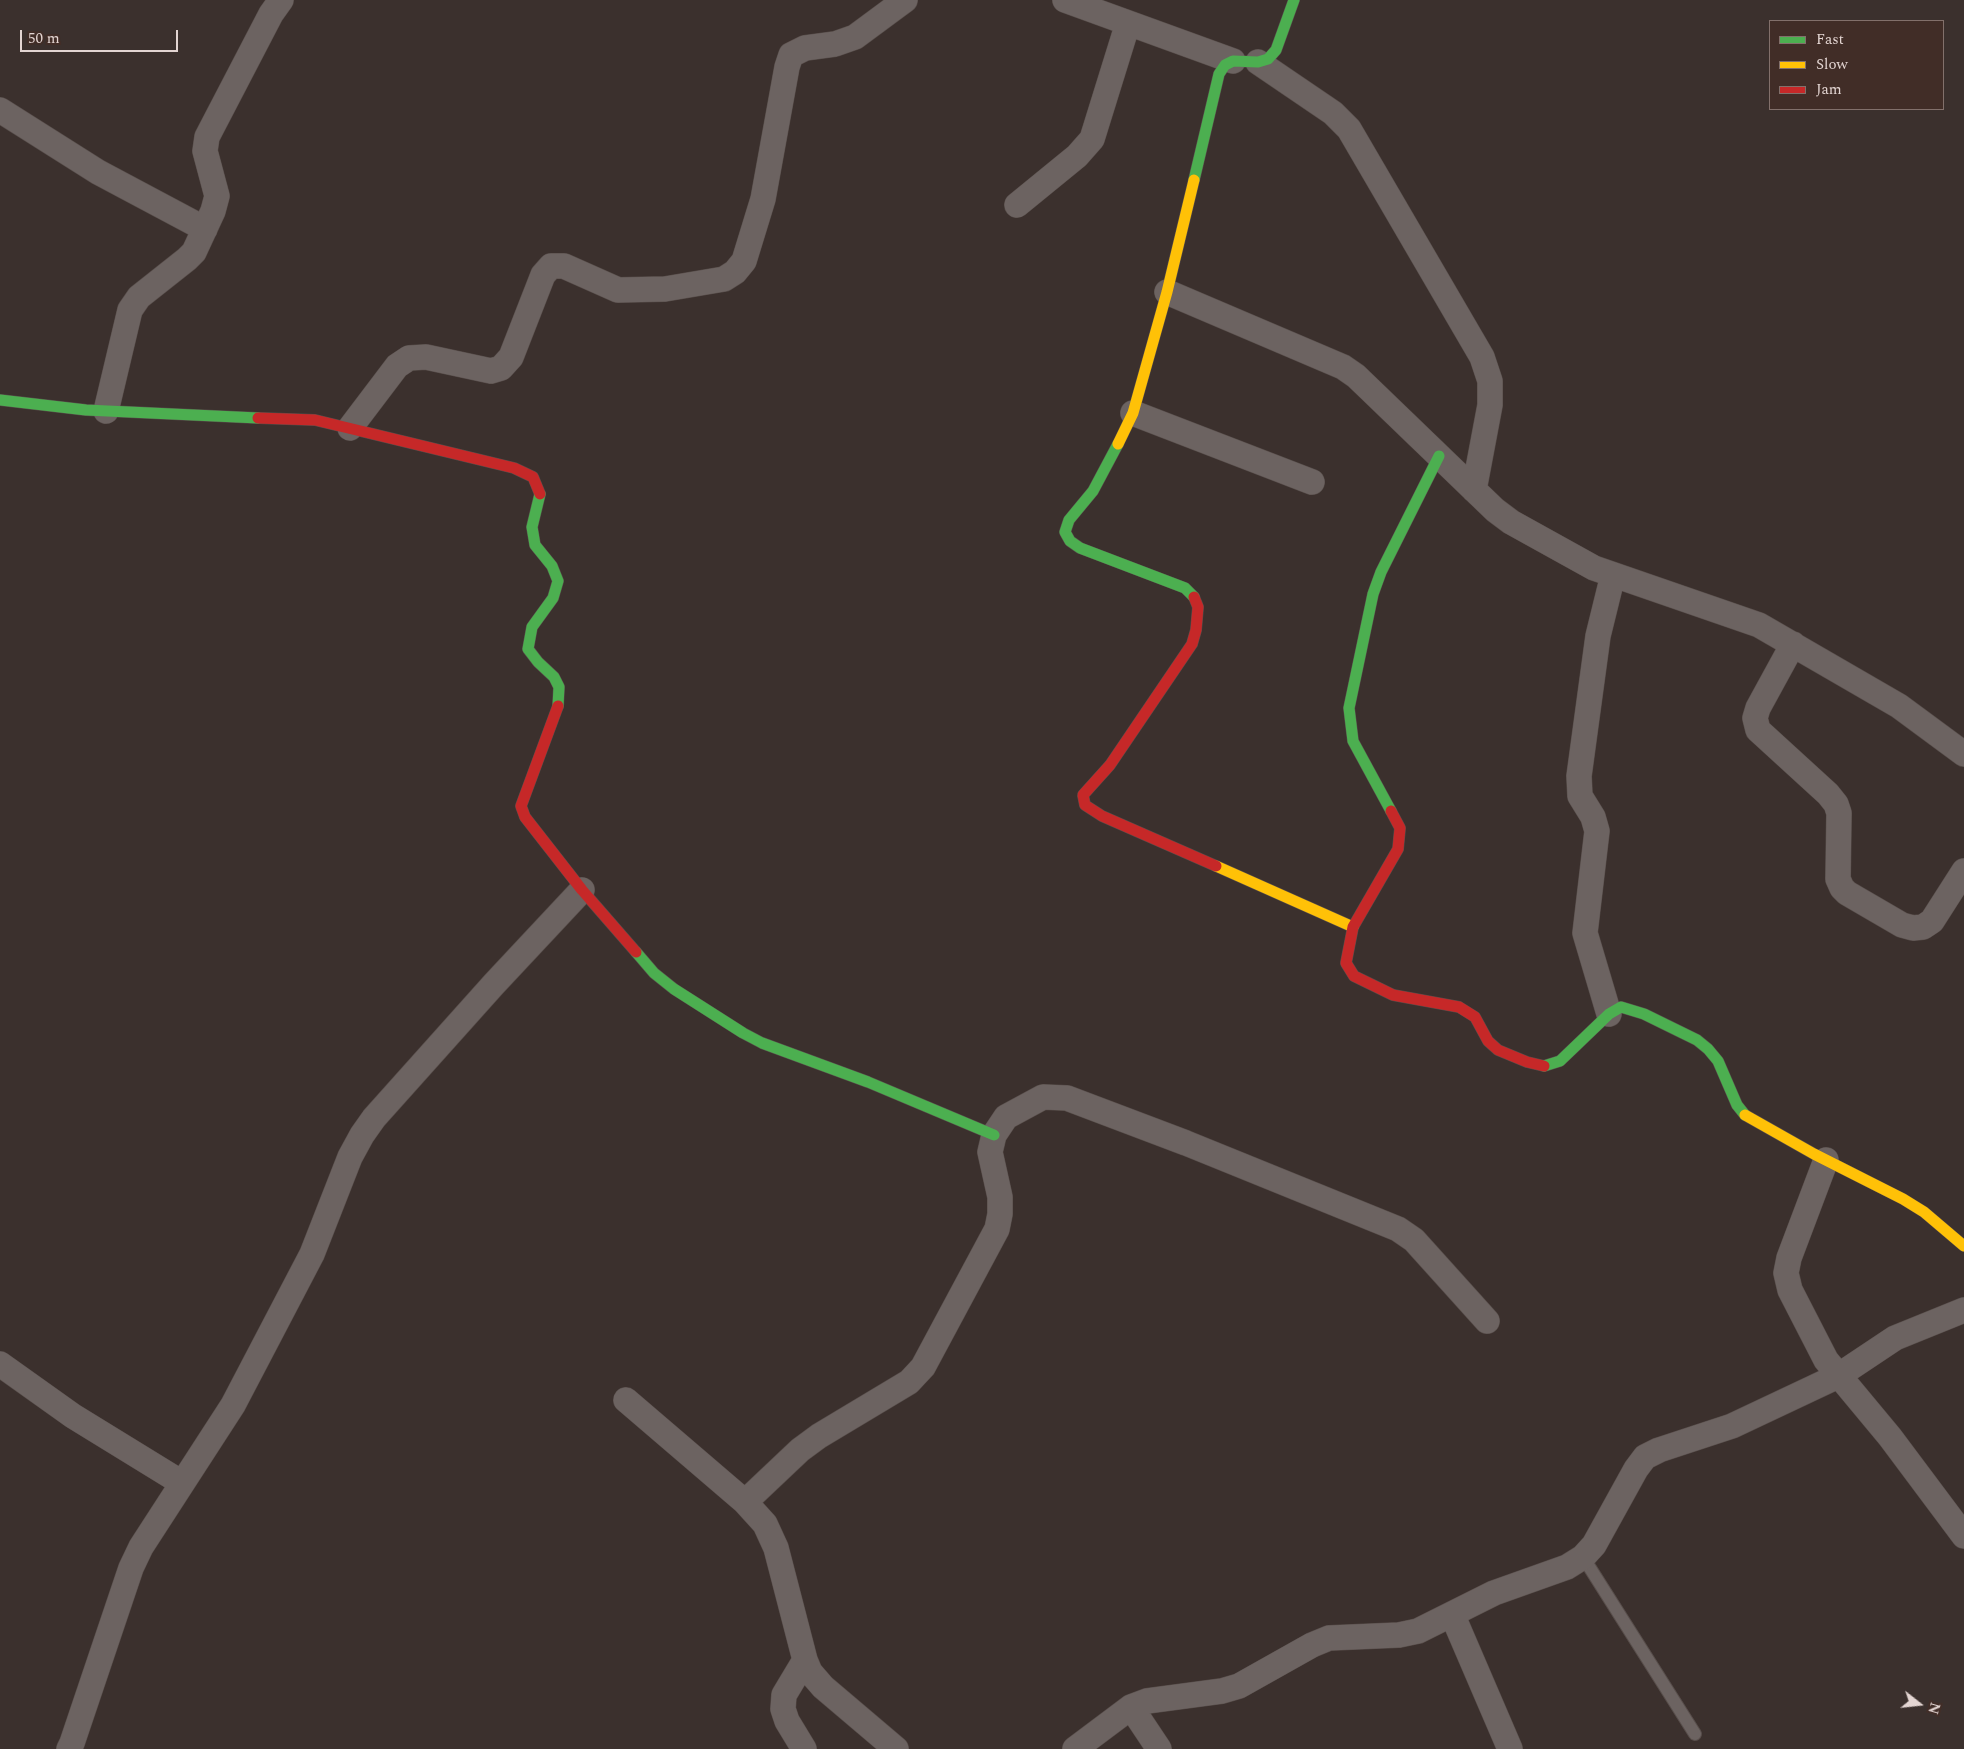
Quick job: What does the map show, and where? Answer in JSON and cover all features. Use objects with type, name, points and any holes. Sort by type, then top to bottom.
[{"type":"street","points":[[106,411],[130,310],[138,297],[191,256],[205,229],[217,196],[206,151],[207,136],[271,14],[281,0]]},
{"type":"street","points":[[350,428],[397,366],[409,358],[426,357],[491,371],[502,368],[511,357],[543,275],[551,266],[564,266],[618,290],[665,289],[724,280],[735,272],[744,261],[764,199],[787,67],[791,55],[805,48],[835,44],[855,37],[905,0]]},
{"type":"street","points":[[1076,2],[1233,61],[1258,62],[1268,59],[1276,50],[1294,0]]},
{"type":"street","points":[[1017,205],[1077,156],[1092,139],[1128,22]]},
{"type":"street","points":[[1233,61],[1225,65],[1219,74],[1167,292],[1134,413],[1093,491],[1069,520],[1065,532],[1070,541],[1080,548],[1185,588],[1195,598],[1198,607],[1196,630],[1192,644],[1110,765],[1083,795],[1085,805],[1102,816],[1352,927]]},
{"type":"street","points":[[1258,62],[1333,113],[1349,129],[1482,357],[1490,381],[1490,405],[1474,490]]},
{"type":"street","points":[[0,110],[98,172],[205,229]]},
{"type":"street","points":[[1167,292],[1343,367],[1356,376],[1495,510],[1511,522],[1594,568],[1759,624],[1899,706],[1964,754]]},
{"type":"street","points":[[0,400],[106,411],[315,420],[514,468],[533,477],[540,492],[532,527],[535,545],[552,566],[558,582],[553,598],[532,627],[528,649],[538,662],[554,677],[560,687],[558,703],[521,806],[525,817],[582,890],[654,973],[674,989],[762,1043],[868,1082],[994,1135]]},
{"type":"street","points":[[1134,413],[1312,482]]},
{"type":"street","points":[[1439,456],[1381,572],[1349,708],[1353,741],[1400,828],[1398,849],[1352,927],[1346,963],[1354,976],[1393,995],[1459,1007],[1475,1017],[1488,1041],[1498,1050],[1526,1062],[1545,1066],[1560,1062],[1610,1014],[1621,1007],[1644,1014],[1697,1040],[1708,1048],[1718,1061],[1737,1105],[1745,1115],[1826,1160],[1903,1199],[1924,1212],[1964,1246]]},
{"type":"street","points":[[1610,1014],[1585,933],[1597,831],[1593,817],[1580,796],[1579,776],[1598,636],[1613,575]]},
{"type":"street","points":[[1793,644],[1758,708],[1755,718],[1758,730],[1828,794],[1836,804],[1839,813],[1838,879],[1842,888],[1847,893],[1902,925],[1912,928],[1923,927],[1932,921],[1964,871]]},
{"type":"street","points":[[69,1749],[131,1568],[141,1547],[233,1405],[312,1254],[350,1157],[362,1135],[374,1118],[494,984],[582,890]]},
{"type":"street","points":[[745,1502],[800,1450],[819,1436],[909,1382],[923,1367],[997,1229],[1000,1214],[1000,1197],[990,1152],[994,1135],[1006,1116],[1043,1097],[1067,1098],[1186,1143],[1398,1229],[1414,1240],[1487,1320]]},
{"type":"street","points":[[1826,1160],[1789,1258],[1786,1273],[1790,1290],[1819,1349],[1838,1376],[1890,1437],[1964,1536]]},
{"type":"street","points":[[1075,1749],[1131,1707],[1147,1701],[1222,1691],[1239,1686],[1312,1645],[1329,1638],[1399,1636],[1418,1631],[1494,1593],[1567,1566],[1583,1557],[1594,1545],[1636,1469],[1645,1457],[1659,1450],[1732,1426],[1838,1376],[1895,1338],[1964,1310]]},
{"type":"street","points":[[0,1364],[73,1416],[182,1483]]},
{"type":"street","points":[[626,1400],[745,1502],[765,1524],[776,1548],[805,1660],[810,1672],[823,1687],[896,1749]]},
{"type":"street","points":[[1452,1614],[1510,1749]]},
{"type":"street","points":[[804,1749],[787,1721],[783,1710],[784,1695],[805,1660]]},
{"type":"street","points":[[1131,1707],[1159,1749]]},
{"type":"lane","points":[[1583,1557],[1695,1734]]},
{"type":"traffic: fast","points":[[1194,180],[1219,74],[1225,65],[1233,61],[1258,62],[1268,59],[1276,50],[1294,0]]},
{"type":"traffic: fast","points":[[0,400],[86,410],[258,418]]},
{"type":"traffic: fast","points":[[1118,444],[1093,491],[1069,520],[1065,532],[1070,541],[1080,548],[1185,588],[1194,597]]},
{"type":"traffic: fast","points":[[1391,811],[1353,741],[1349,708],[1373,594],[1381,572],[1439,456]]},
{"type":"traffic: fast","points":[[540,494],[532,527],[535,545],[552,566],[558,581],[553,598],[532,627],[528,649],[538,662],[554,677],[559,687],[558,706]]},
{"type":"traffic: fast","points":[[636,952],[654,973],[674,989],[762,1043],[868,1082],[994,1135]]},
{"type":"traffic: fast","points":[[1544,1066],[1560,1061],[1609,1014],[1621,1007],[1644,1014],[1697,1040],[1708,1049],[1718,1061],[1737,1105],[1745,1115]]},
{"type":"traffic: slow","points":[[1118,444],[1133,413],[1167,292],[1194,180]]},
{"type":"traffic: slow","points":[[1216,866],[1353,927]]},
{"type":"traffic: slow","points":[[1745,1115],[1814,1154],[1903,1199],[1924,1212],[1964,1246]]},
{"type":"traffic: jam","points":[[258,418],[315,420],[514,468],[533,477],[540,494]]},
{"type":"traffic: jam","points":[[1194,597],[1198,607],[1196,630],[1192,644],[1110,765],[1083,795],[1085,805],[1102,816],[1216,866]]},
{"type":"traffic: jam","points":[[558,706],[521,806],[525,817],[582,890],[636,952]]},
{"type":"traffic: jam","points":[[1391,811],[1400,828],[1398,849],[1353,927],[1346,963],[1354,976],[1393,995],[1459,1007],[1475,1017],[1488,1041],[1498,1050],[1527,1062],[1544,1066]]}]
